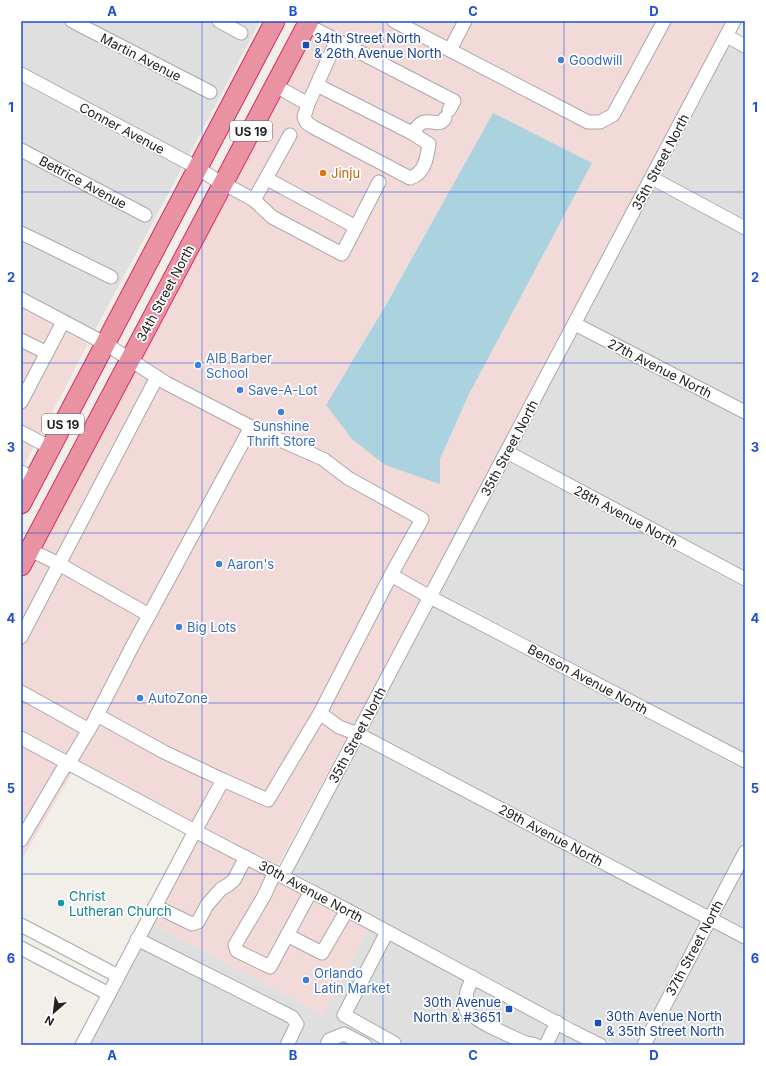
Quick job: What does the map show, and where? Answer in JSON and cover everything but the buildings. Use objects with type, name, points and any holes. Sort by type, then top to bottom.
[{"type":"highway","name":"US 19","points":[[21,504],[28,475],[51,448],[275,21]]},
{"type":"highway","name":"34th Street North","points":[[25,558],[308,23]]},
{"type":"street","name":"Martin Avenue","points":[[72,21],[210,92]]},
{"type":"street","points":[[219,21],[241,33]]},
{"type":"street","points":[[394,21],[588,122],[600,122],[613,115],[664,21]]},
{"type":"street","points":[[450,50],[465,21]]},
{"type":"street","name":"35th Street North","points":[[287,935],[270,967],[237,950],[235,945],[279,874],[358,734],[734,21]]},
{"type":"street","points":[[308,23],[337,40],[454,101],[443,122],[438,124],[424,122],[412,133]]},
{"type":"street","points":[[727,36],[745,46]]},
{"type":"street","points":[[317,85],[412,133],[429,144],[427,156],[422,169],[416,176],[410,178],[307,123],[304,117],[308,104],[337,40]]},
{"type":"street","name":"Conner Avenue","points":[[21,74],[198,168],[222,184],[254,200],[272,217],[342,254],[356,227]]},
{"type":"street","points":[[274,85],[308,104]]},
{"type":"street","points":[[254,200],[290,135]]},
{"type":"street","name":"Bettrice Avenue","points":[[21,150],[145,215]]},
{"type":"street","points":[[652,178],[745,228]]},
{"type":"street","points":[[266,179],[356,227],[380,182]]},
{"type":"street","points":[[21,232],[111,277]]},
{"type":"street","points":[[21,299],[106,344],[166,383],[251,427],[323,459],[348,478],[422,519],[391,575],[320,713],[268,800],[164,752],[97,715]]},
{"type":"street","points":[[21,402],[63,322]]},
{"type":"street","name":"27th Avenue North","points":[[575,324],[745,412]]},
{"type":"street","points":[[21,340],[47,353]]},
{"type":"street","points":[[21,637],[157,377]]},
{"type":"street","points":[[21,840],[89,730],[149,615],[251,427]]},
{"type":"street","points":[[21,432],[51,448]]},
{"type":"street","name":"28th Avenue North","points":[[507,452],[745,579]]},
{"type":"street","points":[[25,558],[59,564],[149,615]]},
{"type":"street","name":"Benson Avenue North","points":[[391,575],[430,597],[745,761]]},
{"type":"street","points":[[21,692],[89,730]]},
{"type":"street","name":"29th Avenue North","points":[[320,713],[339,727],[358,734],[745,937]]},
{"type":"street","name":"30th Avenue North","points":[[21,738],[600,1045]]},
{"type":"street","points":[[82,1045],[223,780]]},
{"type":"street","name":"37th Street North","points":[[644,1045],[745,852]]},
{"type":"street","points":[[155,906],[192,924],[198,922],[207,905],[216,894],[234,880],[246,857]]},
{"type":"street","points":[[311,891],[287,935],[322,953],[347,910]]},
{"type":"street","points":[[21,925],[118,976]]},
{"type":"street","points":[[387,932],[344,1015],[394,1043]]},
{"type":"street","points":[[138,939],[292,1017],[297,1024],[287,1045]]},
{"type":"street","points":[[21,948],[109,994]]},
{"type":"street","points":[[473,977],[467,991],[465,1005],[466,1010],[489,1026],[523,1042],[536,1045]]},
{"type":"street","points":[[546,1045],[557,1022]]},
{"type":"street","points":[[327,1045],[329,1040],[344,1034],[365,1045]]},
{"type":"shaded area","points":[[21,21],[260,21],[189,155],[21,66]]},
{"type":"shaded area","points":[[316,21],[727,21],[361,712],[278,865],[21,729],[21,581]],"holes":[[[493,113],[470,392],[440,459],[439,484],[326,405],[387,303]]]},
{"type":"shaded area","points":[[729,46],[745,54],[745,219],[662,175]]},
{"type":"shaded area","points":[[21,83],[182,168],[95,330],[21,291]]},
{"type":"shaded area","points":[[654,188],[745,236],[745,403],[584,321]]},
{"type":"shaded area","points":[[21,308],[88,344],[21,471]]},
{"type":"shaded area","points":[[577,334],[745,420],[745,571],[516,449]]},
{"type":"shaded area","points":[[509,462],[745,588],[745,753],[440,593]]},
{"type":"shaded area","points":[[433,607],[745,770],[745,837],[708,909],[367,730]]},
{"type":"shaded area","points":[[360,744],[701,922],[636,1045],[617,1045],[292,872]]},
{"type":"shaded area","points":[[21,746],[72,773],[21,861]]},
{"type":"shaded area","points":[[197,840],[368,930],[323,1015],[153,924]]},
{"type":"shaded area","points":[[745,866],[745,928],[720,915]]},
{"type":"shaded area","points":[[153,924],[323,1015],[368,930],[583,1045],[89,1045]]},
{"type":"shaded area","points":[[713,928],[745,945],[745,1045],[651,1045]]},
{"type":"water","points":[[493,113],[592,163],[470,392],[440,459],[440,484],[385,465],[352,439],[326,405],[387,303]]},
{"type":"place","name":"34th Street North & 26th Avenue North","points":[[306,45]]},
{"type":"place","name":"Goodwill","points":[[561,60]]},
{"type":"place","name":"Jinju","points":[[323,173]]},
{"type":"place","name":"AIB Barber School","points":[[198,365]]},
{"type":"place","name":"Save-A-Lot","points":[[240,390]]},
{"type":"place","name":"Sunshine Thrift Store","points":[[281,412]]},
{"type":"place","name":"Aaron's","points":[[219,564]]},
{"type":"place","name":"Big Lots","points":[[179,627]]},
{"type":"place","name":"AutoZone","points":[[140,698]]},
{"type":"place","name":"Christ Lutheran Church","points":[[61,903]]},
{"type":"place","name":"Orlando Latin Market","points":[[306,980]]},
{"type":"place","name":"30th Avenue North & #3651","points":[[509,1009]]},
{"type":"place","name":"30th Avenue North & 35th Street North","points":[[598,1023]]}]
